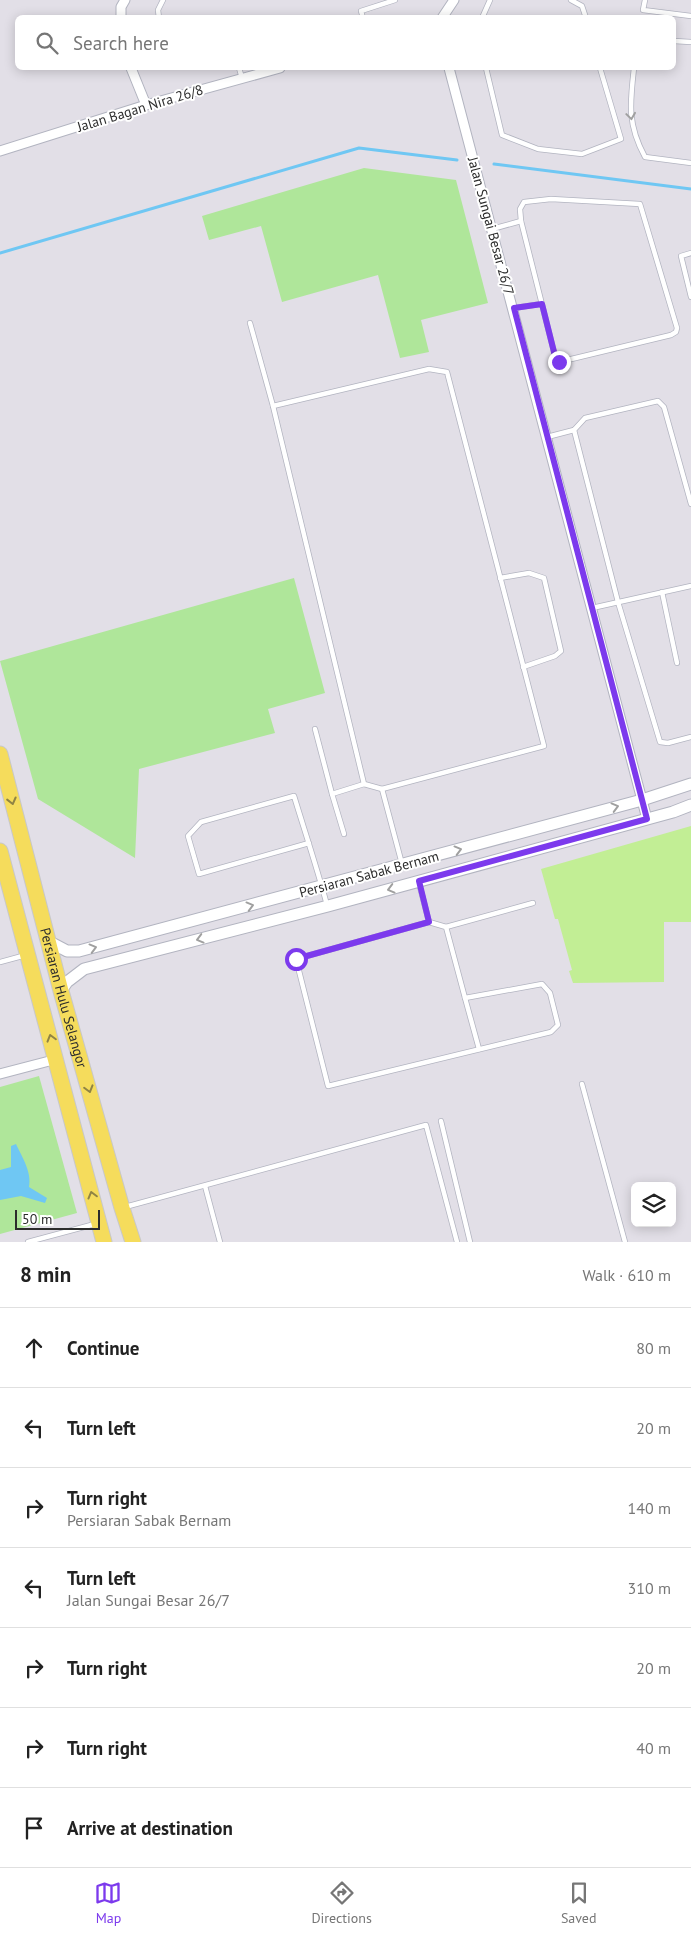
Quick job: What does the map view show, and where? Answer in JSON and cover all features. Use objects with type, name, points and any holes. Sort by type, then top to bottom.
[{"type":"main road","name":"Persiaran Hulu Selangor","points":[[0,754],[62,992],[133,1242]]},
{"type":"main road","name":"Persiaran Hulu Selangor","points":[[0,851],[5,889],[27,955],[57,1059],[104,1242]]},
{"type":"street","points":[[121,15],[121,7],[125,0]]},
{"type":"street","points":[[444,15],[454,0]]},
{"type":"street","points":[[132,70],[146,105]]},
{"type":"street","name":"Jalan Bagan Nira 26/8","points":[[0,151],[146,105],[272,70]]},
{"type":"street","name":"Jalan Sungai Besar 26/7","points":[[450,70],[514,308],[647,819]]},
{"type":"street","name":"Persiaran Sabak Bernam","points":[[48,940],[58,948],[67,951],[80,951],[642,800],[691,784]]},
{"type":"street","name":"Persiaran Sabak Bernam","points":[[62,992],[67,982],[84,969],[328,906],[647,819],[691,805]]},
{"type":"street","points":[[0,1074],[57,1059]]},
{"type":"lane","points":[[159,15],[158,10],[163,0]]},
{"type":"lane","points":[[362,15],[361,11],[395,0]]},
{"type":"lane","points":[[483,15],[490,0]]},
{"type":"lane","points":[[571,0],[582,6],[585,15]]},
{"type":"lane","points":[[645,0],[643,10],[691,16]]},
{"type":"lane","points":[[676,40],[691,42]]},
{"type":"lane","points":[[240,70],[242,78]]},
{"type":"lane","points":[[486,70],[502,135],[538,149],[582,154],[621,139],[601,70]]},
{"type":"lane","points":[[634,70],[629,110],[635,138],[645,157],[691,163]]},
{"type":"lane","points":[[578,199],[640,204],[677,328],[676,332],[671,335],[559,362],[555,356],[521,221],[520,209],[524,202],[578,199]]},
{"type":"lane","points":[[492,229],[521,221]]},
{"type":"lane","points":[[691,253],[681,256],[691,297]]},
{"type":"lane","points":[[514,308],[542,304]]},
{"type":"lane","points":[[250,323],[273,406],[364,784]]},
{"type":"lane","points":[[273,406],[429,369],[447,372],[544,746],[382,789],[364,784],[332,794]]},
{"type":"lane","points":[[547,437],[574,430],[584,418],[658,401],[664,407],[691,504]]},
{"type":"lane","points":[[574,430],[618,602],[660,742],[668,744],[691,737]]},
{"type":"lane","points":[[500,578],[529,573],[544,578],[561,651],[524,667]]},
{"type":"lane","points":[[592,608],[691,586]]},
{"type":"lane","points":[[662,592],[677,663]]},
{"type":"lane","points":[[314,730],[344,834]]},
{"type":"lane","points":[[382,789],[402,865]]},
{"type":"lane","points":[[309,843],[199,874],[188,836],[201,822],[294,796],[309,843],[328,906]]},
{"type":"lane","points":[[419,881],[429,922]]},
{"type":"lane","points":[[465,998],[542,984],[550,993],[558,1025],[551,1032],[328,1086],[296,959],[429,922],[446,926],[532,903]]},
{"type":"lane","points":[[446,926],[479,1049]]},
{"type":"lane","points":[[0,962],[27,955]]},
{"type":"lane","points":[[582,1084],[624,1242]]},
{"type":"lane","points":[[441,1121],[470,1242]]},
{"type":"lane","points":[[122,1208],[426,1125],[457,1242]]},
{"type":"lane","points":[[205,1186],[220,1242]]},
{"type":"lane","points":[[28,1242],[99,1223]]},
{"type":"shaded area","points":[[0,0],[691,0],[691,1242],[0,1242]]},
{"type":"green space","points":[[364,168],[456,180],[488,303],[421,320],[429,352],[400,358],[378,275],[282,302],[261,226],[209,240],[202,216]]},
{"type":"green space","points":[[294,578],[325,693],[268,709],[275,733],[139,769],[135,858],[38,799],[0,661]]},
{"type":"green space","points":[[691,826],[691,922],[664,922],[664,982],[573,983],[569,971],[572,970],[558,919],[555,919],[541,869]]},
{"type":"green space","points":[[39,1076],[77,1213],[0,1234],[0,1087]]},
{"type":"water","points":[[16,1144],[28,1170],[29,1187],[47,1198],[45,1203],[21,1196],[0,1200],[0,1170],[11,1167],[11,1146]]},
{"type":"waterway","points":[[0,253],[359,148],[457,160]]},
{"type":"waterway","points":[[494,164],[691,189]]},
{"type":"route","points":[[296,959],[429,922],[419,881],[647,819],[514,308],[542,304],[555,356],[559,362]]}]
